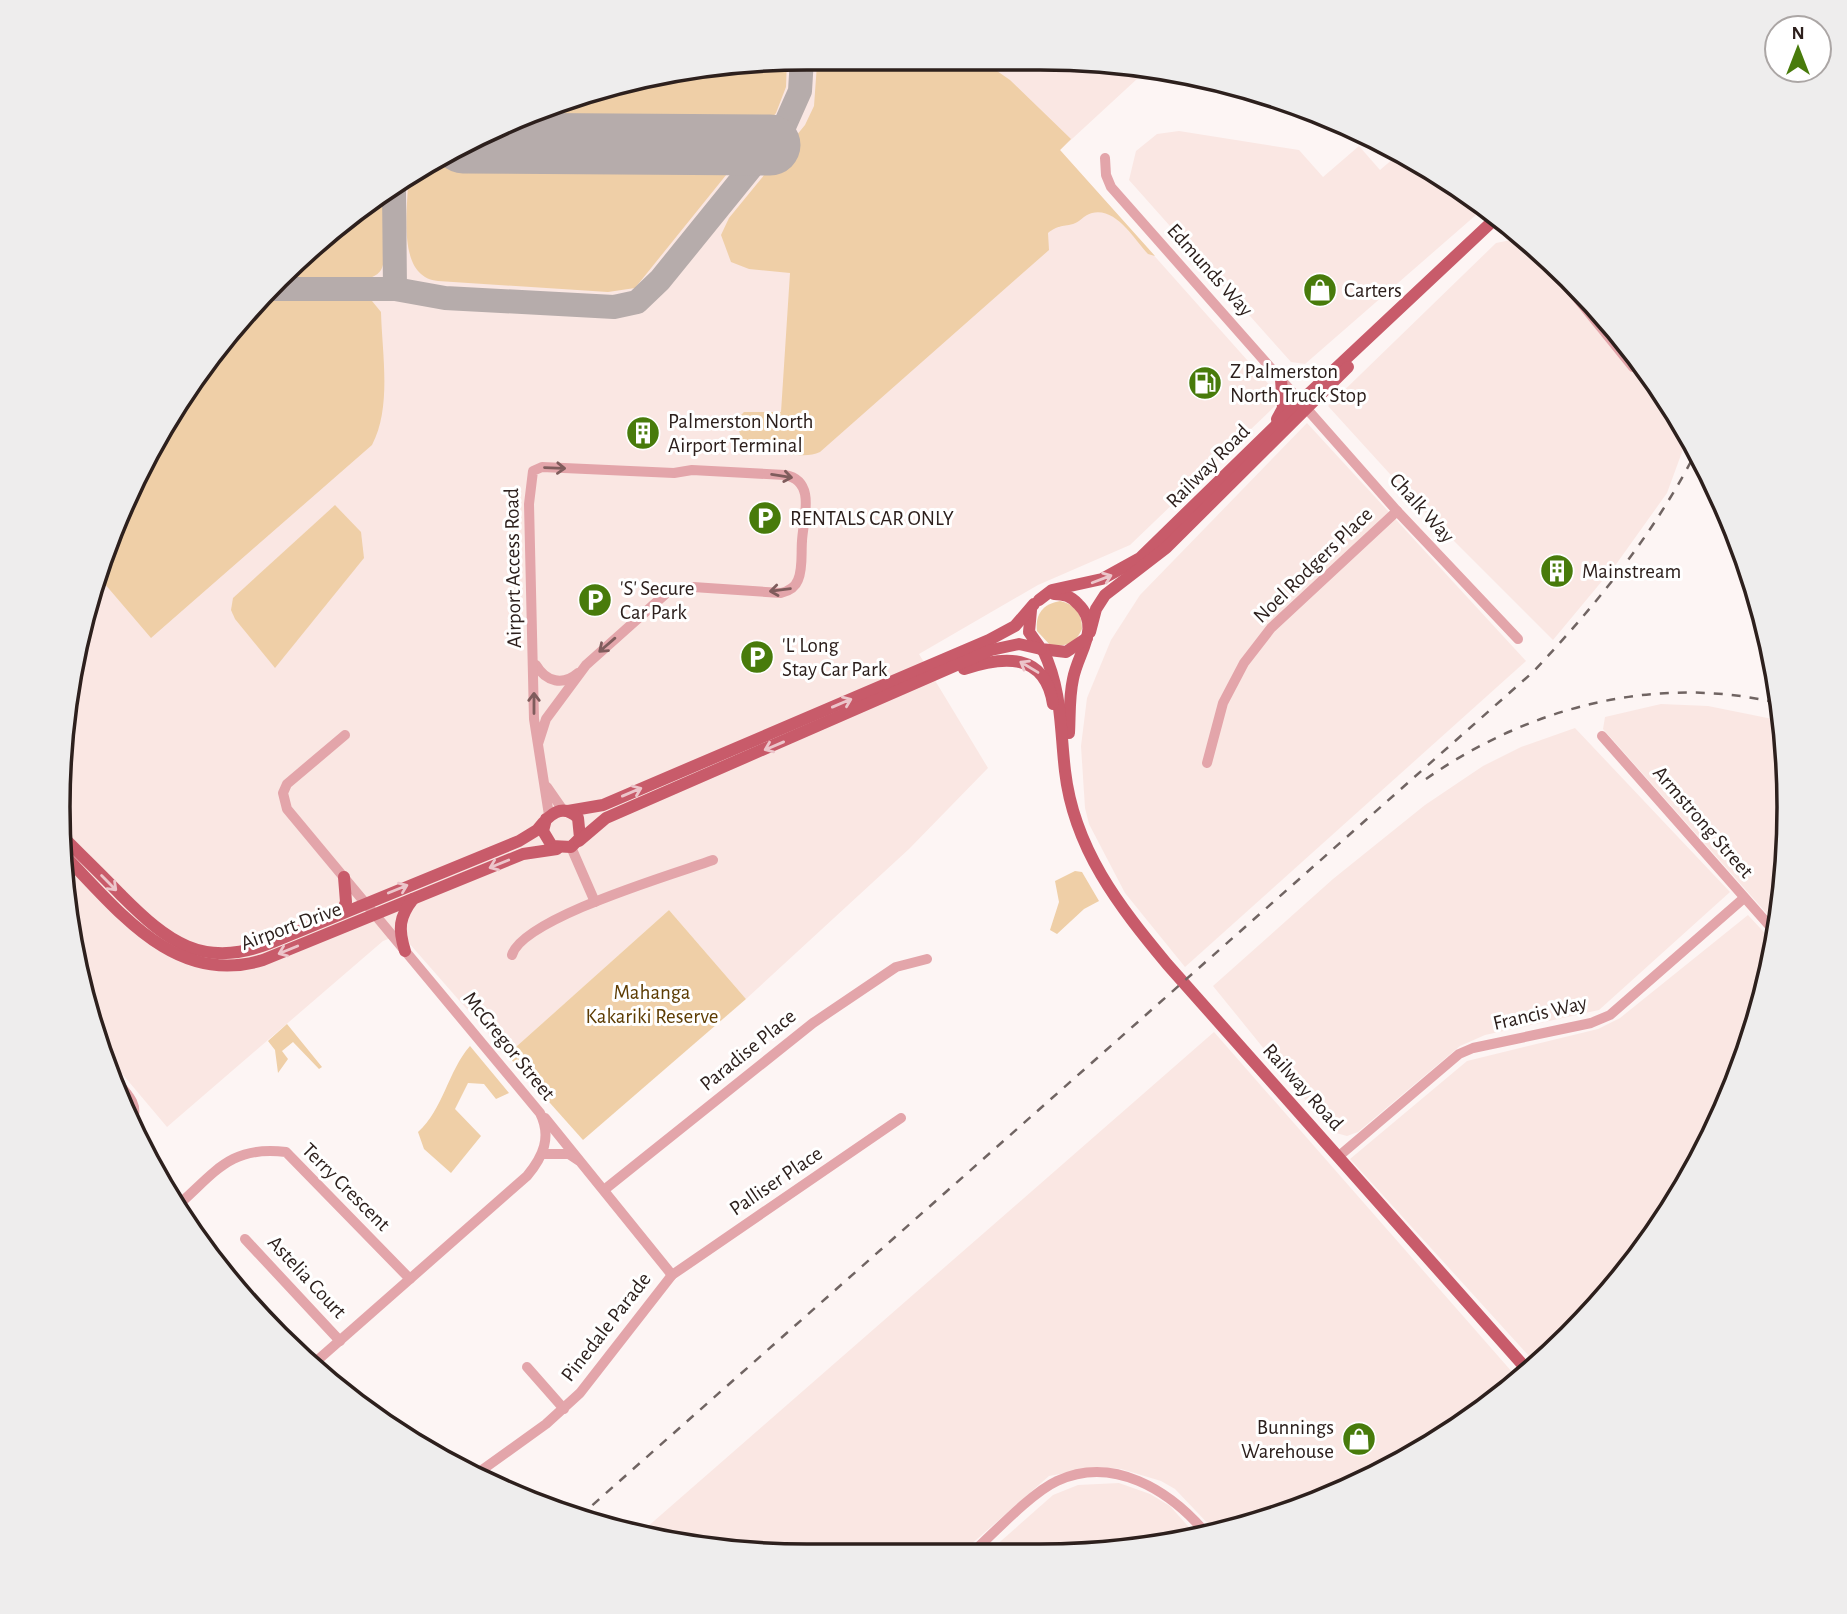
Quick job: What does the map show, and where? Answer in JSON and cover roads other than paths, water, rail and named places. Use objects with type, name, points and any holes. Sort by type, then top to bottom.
[{"type":"main road","name":"Railway Road","points":[[1074,810],[1069,750],[1070,692],[1096,609],[1105,595],[1148,565],[1415,294],[1490,223]]},
{"type":"main road","points":[[1216,486],[1238,457],[1279,416],[1284,396],[1281,379]]},
{"type":"main road","name":"Railway Road","points":[[1037,602],[1052,590],[1092,583],[1132,564],[1166,536],[1304,405]]},
{"type":"main road","points":[[1056,594],[1074,600],[1085,613],[1089,635],[1066,652],[1019,644],[1000,646],[606,818],[570,846],[552,846],[544,837],[548,817],[565,810],[603,805],[989,640],[1015,626],[1037,602],[1056,594]]},
{"type":"main road","points":[[1037,602],[1028,622],[1029,632],[1042,649]]},
{"type":"main road","name":"Railway Road","points":[[1042,649],[1054,672],[1058,690],[1065,773],[1074,810],[1087,851],[1112,895],[1167,964],[1522,1364]]},
{"type":"main road","points":[[894,694],[993,660],[1024,663],[1038,673],[1048,686],[1065,773]]},
{"type":"main road","points":[[565,810],[581,824],[580,838],[570,846]]},
{"type":"main road","name":"Airport Drive","points":[[72,846],[153,927],[175,942],[201,951],[229,953],[256,948],[526,838],[548,817]]},
{"type":"main road","name":"Airport Drive","points":[[73,864],[148,938],[170,954],[196,963],[223,967],[251,964],[523,854],[570,846]]},
{"type":"main road","points":[[342,912],[345,902],[344,877]]},
{"type":"main road","points":[[405,951],[399,928],[400,919],[413,899]]},
{"type":"street","name":"Edmunds Way","points":[[1105,158],[1105,175],[1111,187],[1304,405]]},
{"type":"street","name":"Chalk Way","points":[[1304,405],[1397,511],[1518,639]]},
{"type":"street","name":"Airport Access Road","points":[[538,744],[546,719],[586,665],[674,589],[693,587],[781,593],[792,588],[800,575],[805,523],[805,495],[801,484],[785,475],[692,470],[674,473],[536,469],[530,478],[529,504],[535,662],[534,719],[538,744],[547,786],[548,817]]},
{"type":"street","name":"Noel Rodgers Place","points":[[1207,763],[1223,703],[1244,663],[1271,628],[1397,511]]},
{"type":"street","points":[[535,662],[546,677],[559,681],[573,677],[586,665]]},
{"type":"street","name":"McGregor Street","points":[[345,735],[286,784],[283,793],[286,809],[540,1113],[547,1136],[542,1154]]},
{"type":"street","name":"Armstrong Street","points":[[1602,736],[1768,924]]},
{"type":"street","name":"Airport Access Road","points":[[547,786],[565,810]]},
{"type":"street","points":[[570,846],[595,902]]},
{"type":"street","points":[[512,955],[514,946],[532,931],[595,902],[713,860]]},
{"type":"street","name":"Francis Way","points":[[1339,1156],[1458,1054],[1473,1048],[1591,1023],[1610,1015],[1744,898]]},
{"type":"street","name":"Paradise Place","points":[[604,1191],[813,1023],[896,967],[928,959]]},
{"type":"street","name":"Pinedale Parade","points":[[481,1468],[564,1409],[580,1393],[671,1275],[578,1160],[556,1128],[540,1113]]},
{"type":"street","name":"Palliser Place","points":[[671,1275],[901,1118]]},
{"type":"street","name":"Terry Crescent","points":[[184,1200],[235,1155],[264,1149],[286,1152],[410,1279]]},
{"type":"street","points":[[319,1359],[527,1175],[542,1154],[569,1154],[578,1160]]},
{"type":"street","name":"Astelia Court","points":[[245,1239],[340,1341]]},
{"type":"street","points":[[527,1367],[564,1409]]},
{"type":"street","points":[[983,1544],[1056,1482],[1083,1474],[1113,1474],[1145,1482],[1170,1496],[1200,1526]]},
{"type":"railway","points":[[587,1510],[1533,672],[1623,567],[1662,511],[1691,462]]},
{"type":"railway","points":[[1426,779],[1466,754],[1508,733],[1551,715],[1596,703],[1642,695],[1688,693],[1735,695],[1769,702]]},
{"type":"place","name":"Carters","points":[[1320,290]]},
{"type":"place","name":"Z Palmerston North Truck Stop","points":[[1205,383]]},
{"type":"place","name":"Palmerston North Airport Terminal","points":[[643,433]]},
{"type":"place","name":"RENTALS CAR ONLY","points":[[765,518]]},
{"type":"place","name":"Mainstream","points":[[1557,571]]},
{"type":"place","name":"'S' Secure Car Park","points":[[595,600]]},
{"type":"place","name":"'L' Long Stay Car Park","points":[[757,657]]},
{"type":"place","name":"Bunnings Warehouse","points":[[1359,1439]]},
{"type":"park label","name":"Mahanga Kakariki Reserve","points":[[652,1004]]}]
